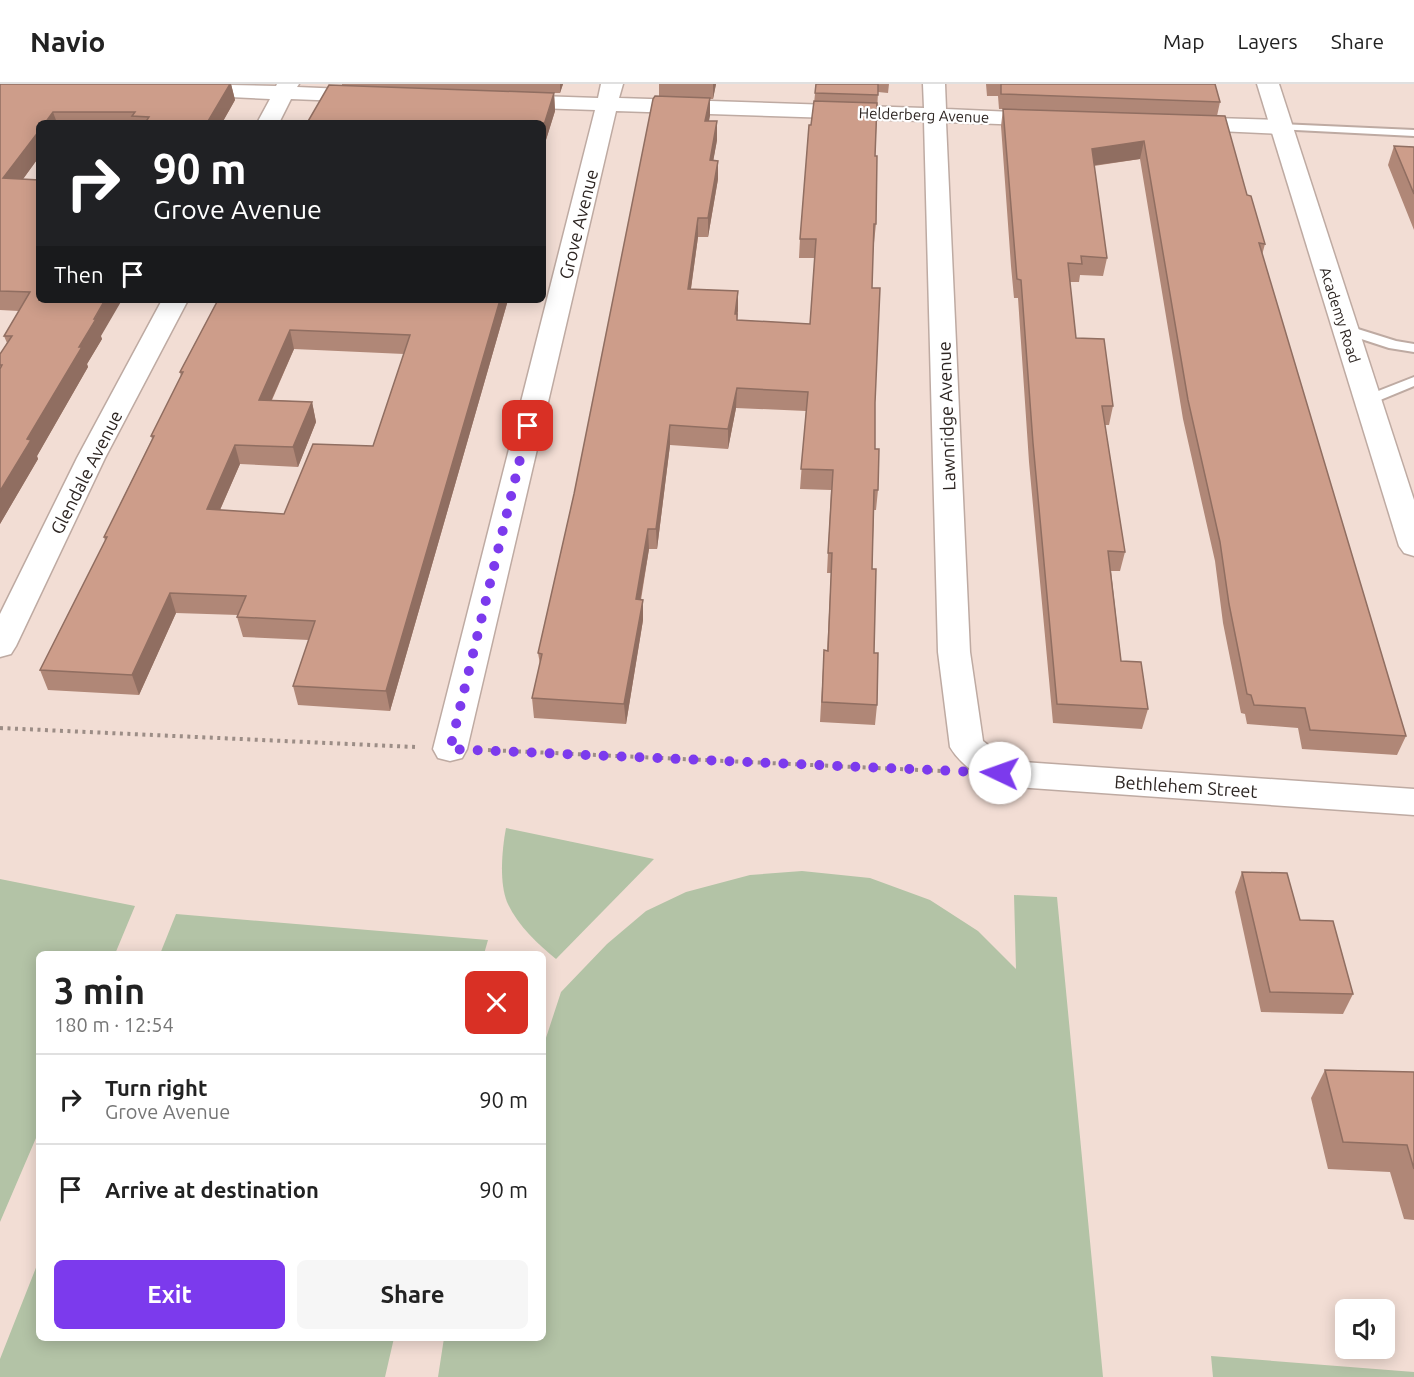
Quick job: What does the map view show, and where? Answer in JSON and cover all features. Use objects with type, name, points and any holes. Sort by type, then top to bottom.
[{"type":"street","name":"Lawnridge Avenue","points":[[934,84],[954,652],[967,747],[1000,773]]},
{"type":"street","name":"Academy Road","points":[[1268,84],[1414,546]]},
{"type":"street","points":[[270,120],[286,88]]},
{"type":"street","points":[[168,89],[286,88],[391,96]]},
{"type":"street","name":"Helderberg Avenue","points":[[487,100],[609,94],[936,115],[1066,120]]},
{"type":"street","name":"Grove Avenue","points":[[450,749],[609,94]]},
{"type":"street","points":[[1161,123],[1280,127]]},
{"type":"street","name":"Glendale Avenue","points":[[0,646],[92,458],[173,303]]},
{"type":"street","name":"Bethlehem Street","points":[[1000,773],[1414,802]]},
{"type":"lane","points":[[1280,127],[1414,133]]},
{"type":"lane","points":[[1345,329],[1394,345],[1414,348]]},
{"type":"lane","points":[[1368,400],[1414,381]]},
{"type":"path","points":[[0,728],[1000,773]]},
{"type":"green space","points":[[506,828],[654,859],[556,959],[522,926],[507,902],[502,875]]},
{"type":"green space","points":[[802,871],[870,878],[930,900],[978,931],[1016,969],[1014,895],[1057,897],[1103,1377],[438,1377],[444,1341],[546,1341],[546,1038],[561,992],[607,944],[646,911],[686,892],[750,875]]},
{"type":"green space","points":[[0,879],[135,906],[116,951],[36,951],[36,1138],[0,1222]]},
{"type":"green space","points":[[176,914],[488,940],[485,951],[161,951]]},
{"type":"green space","points":[[36,1268],[36,1341],[393,1341],[385,1377],[0,1377],[0,1359]]},
{"type":"green space","points":[[1211,1356],[1414,1372],[1414,1377],[1213,1377]]},
{"type":"building","points":[[0,84],[230,84],[209,120],[147,120],[149,117],[132,116],[135,112],[53,112],[47,120],[36,120],[36,135],[3,178],[36,180],[36,303],[103,303],[79,347],[82,347],[27,439],[31,440],[0,491],[0,369],[2,365],[0,365],[0,354],[12,336],[4,336],[30,292],[0,291]]},
{"type":"building","points":[[816,84],[878,84],[878,95],[815,93]]},
{"type":"building","points":[[1001,84],[1215,84],[1220,102],[1001,94]]},
{"type":"building","points":[[329,85],[554,93],[546,120],[309,120]]},
{"type":"building","points":[[655,96],[710,98],[705,121],[717,121],[710,160],[718,161],[708,218],[698,218],[688,289],[738,291],[735,314],[737,314],[737,320],[810,324],[816,239],[800,239],[809,125],[811,125],[814,101],[877,103],[876,224],[874,224],[872,288],[880,288],[875,403],[875,449],[879,449],[878,490],[874,490],[872,569],[876,569],[874,653],[878,653],[877,705],[822,702],[824,650],[828,651],[832,553],[828,553],[833,470],[801,469],[808,392],[737,388],[728,429],[670,425],[656,529],[648,529],[636,599],[643,600],[624,704],[532,698],[542,654],[538,653],[574,494]]},
{"type":"building","points":[[1003,109],[1225,116],[1247,195],[1251,196],[1265,244],[1259,243],[1406,736],[1310,730],[1305,708],[1254,705],[1251,695],[1247,694],[1229,604],[1220,542],[1188,400],[1144,141],[1092,149],[1107,258],[1081,256],[1082,264],[1068,263],[1076,338],[1104,339],[1113,406],[1102,406],[1125,552],[1108,551],[1121,661],[1141,662],[1148,709],[1057,704],[1033,443],[1021,280],[1017,279]]},
{"type":"building","points":[[1394,146],[1414,147],[1414,194]]},
{"type":"building","points":[[216,303],[499,303],[386,691],[293,686],[315,621],[237,617],[246,596],[170,593],[132,675],[40,670],[107,537],[104,537],[183,372],[180,372]],"holes":[[[290,330],[410,335],[373,446],[313,444],[284,514],[207,509],[235,445],[293,447],[312,402],[259,400]]]},
{"type":"building","points":[[1242,872],[1287,873],[1300,920],[1333,921],[1353,994],[1270,992]]},
{"type":"building","points":[[1325,1070],[1414,1072],[1414,1169],[1407,1145],[1343,1142]]},
{"type":"route","points":[[528,426],[450,749],[1000,773]]}]
